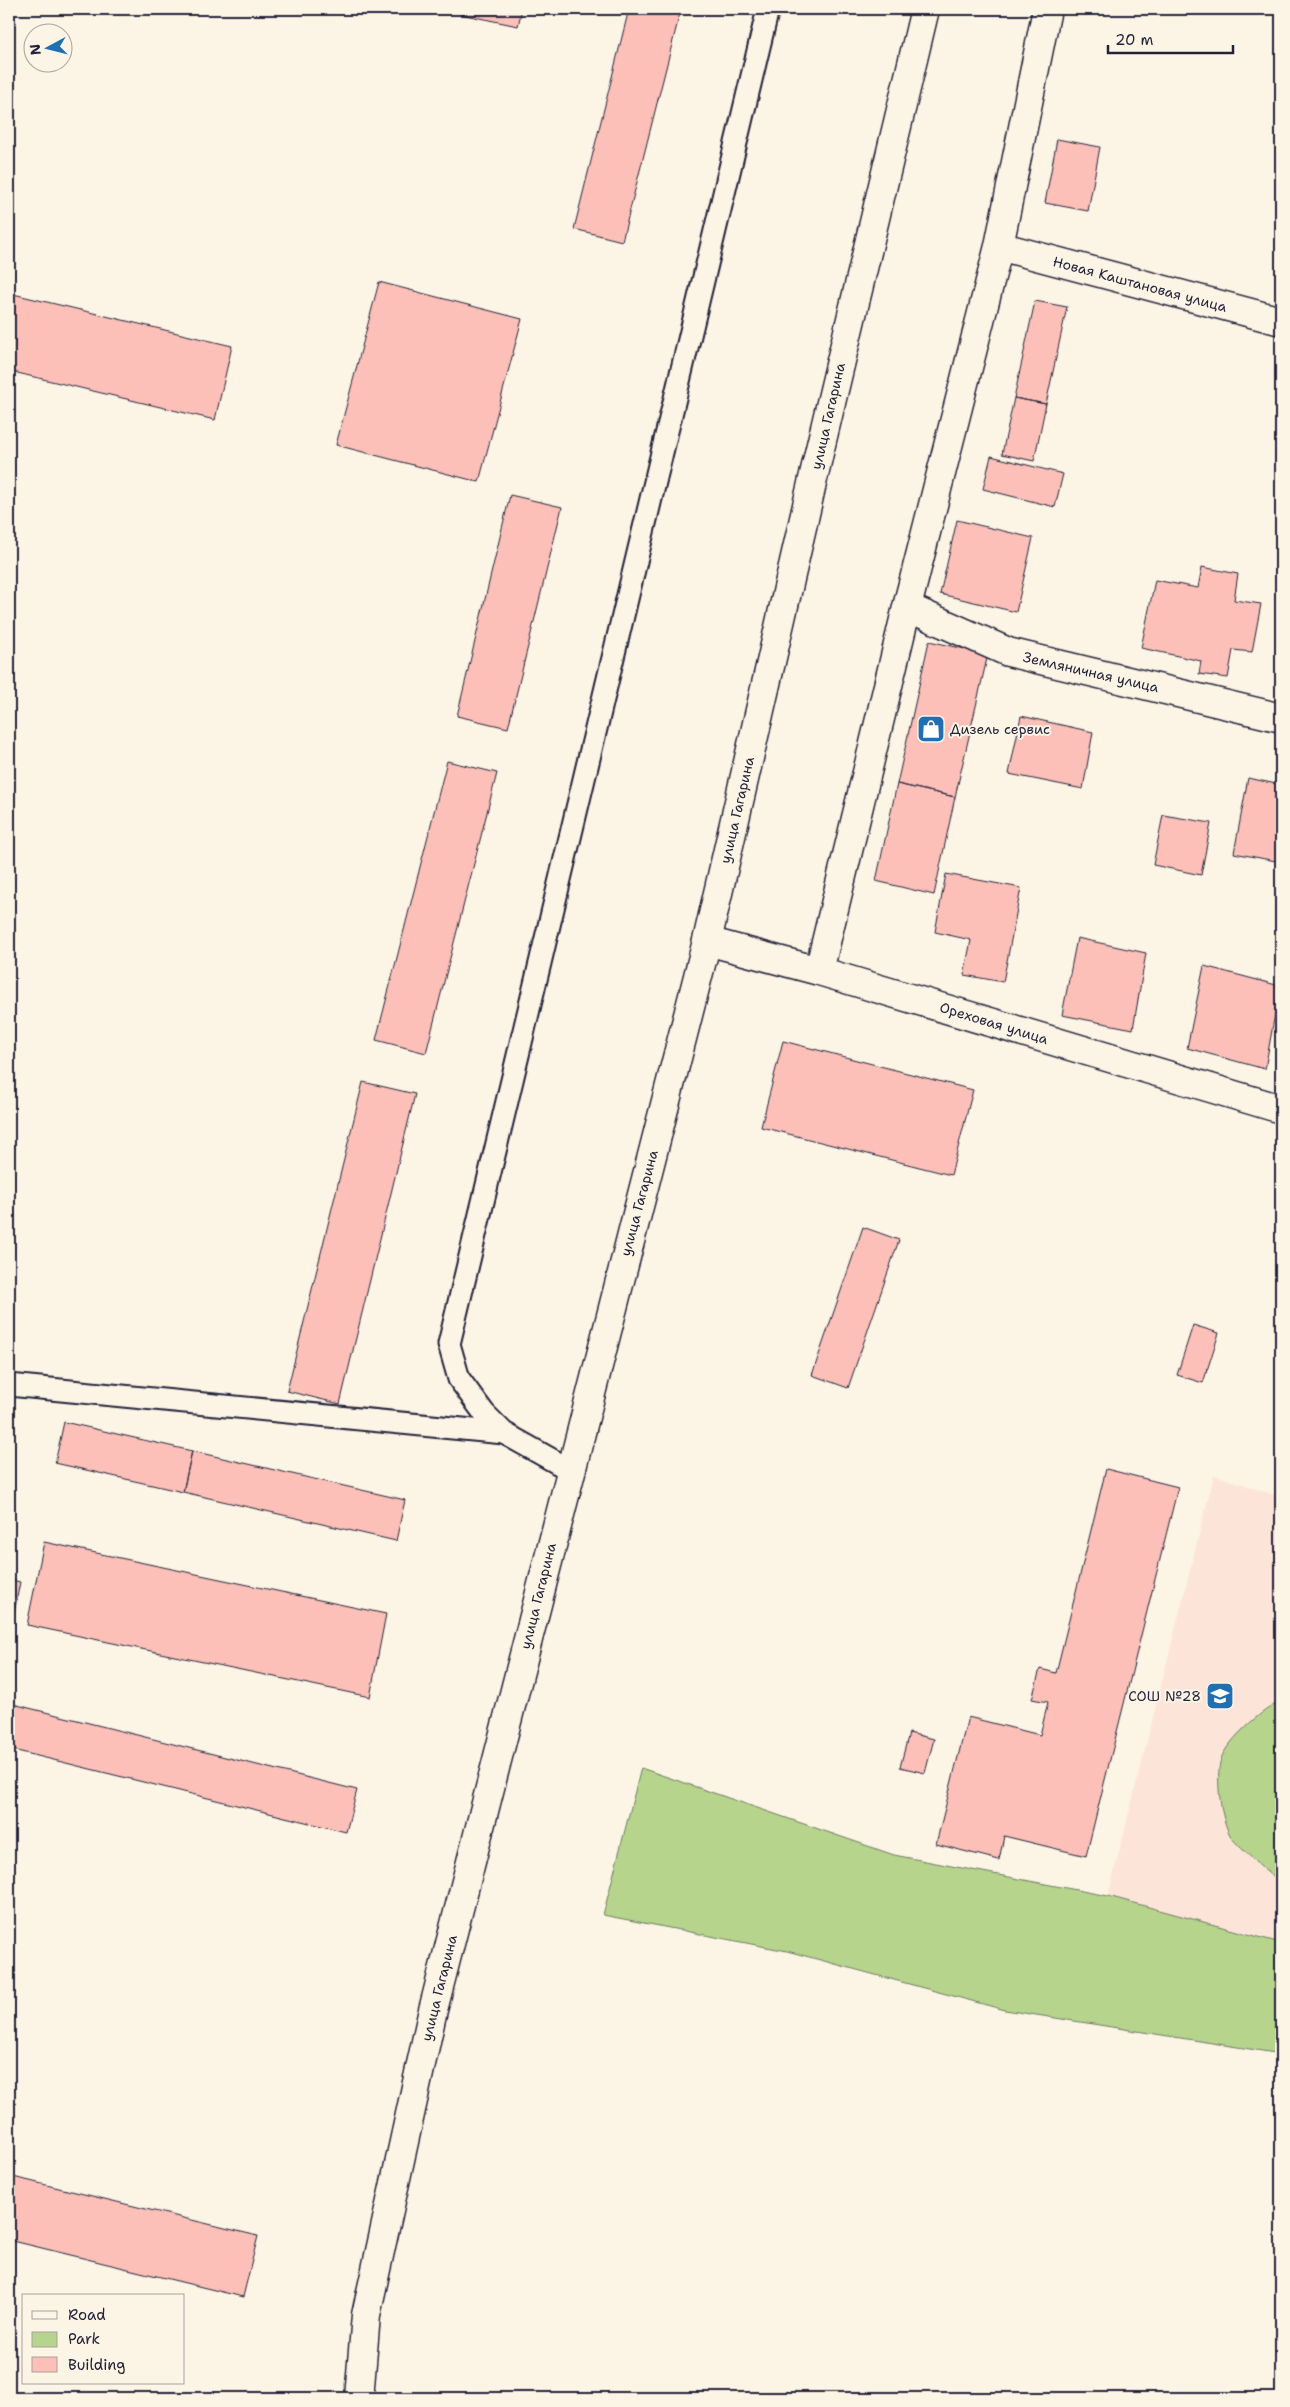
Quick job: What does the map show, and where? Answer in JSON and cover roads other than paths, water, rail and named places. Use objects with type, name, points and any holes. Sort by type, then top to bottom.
[{"type":"main road","name":"улица Гагарина","points":[[359,2398],[366,2315],[432,2014],[707,941],[819,453],[925,9]]},
{"type":"main road","points":[[819,971],[907,607],[998,246],[1047,9]]},
{"type":"main road","name":"Новая Каштановая улица","points":[[998,246],[1281,322]]},
{"type":"main road","name":"Земляничная улица","points":[[907,607],[1008,652],[1281,718]]},
{"type":"main road","name":"Ореховая улица","points":[[707,941],[819,971],[1281,1109]]},
{"type":"lane","points":[[570,1470],[504,1433],[484,1413],[459,1379],[449,1344],[768,9]]},
{"type":"lane","points":[[9,1385],[504,1433]]},
{"type":"place","name":"Дизель сервис","points":[[931,729]]},
{"type":"place","name":"СОШ №28","points":[[1220,1696]]}]
